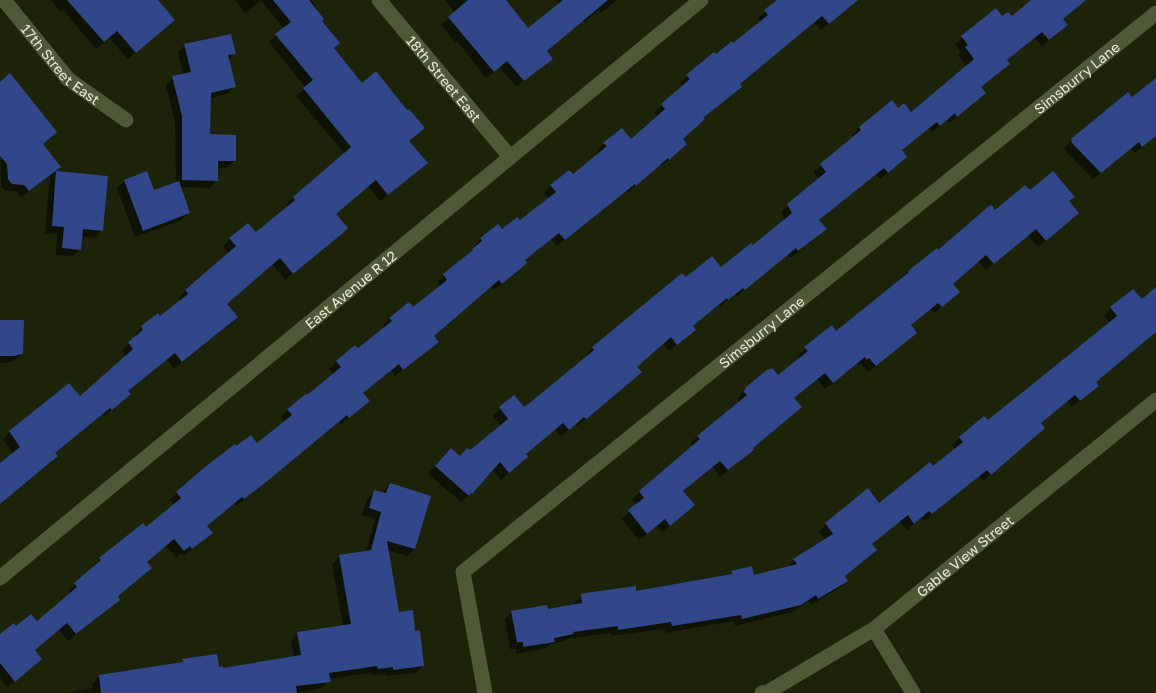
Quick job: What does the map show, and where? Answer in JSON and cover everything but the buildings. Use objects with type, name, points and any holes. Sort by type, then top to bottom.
[{"type":"street","name":"17th Street East","points":[[4,0],[68,79],[126,120]]},
{"type":"street","name":"18th Street East","points":[[379,0],[510,157]]},
{"type":"street","name":"East Avenue R 12","points":[[0,578],[701,0]]},
{"type":"street","name":"Simsburry Lane","points":[[485,693],[463,572],[1156,13]]},
{"type":"street","name":"Gable View Street","points":[[762,693],[768,692],[874,630],[1156,400]]},
{"type":"street","points":[[874,630],[913,693]]}]
